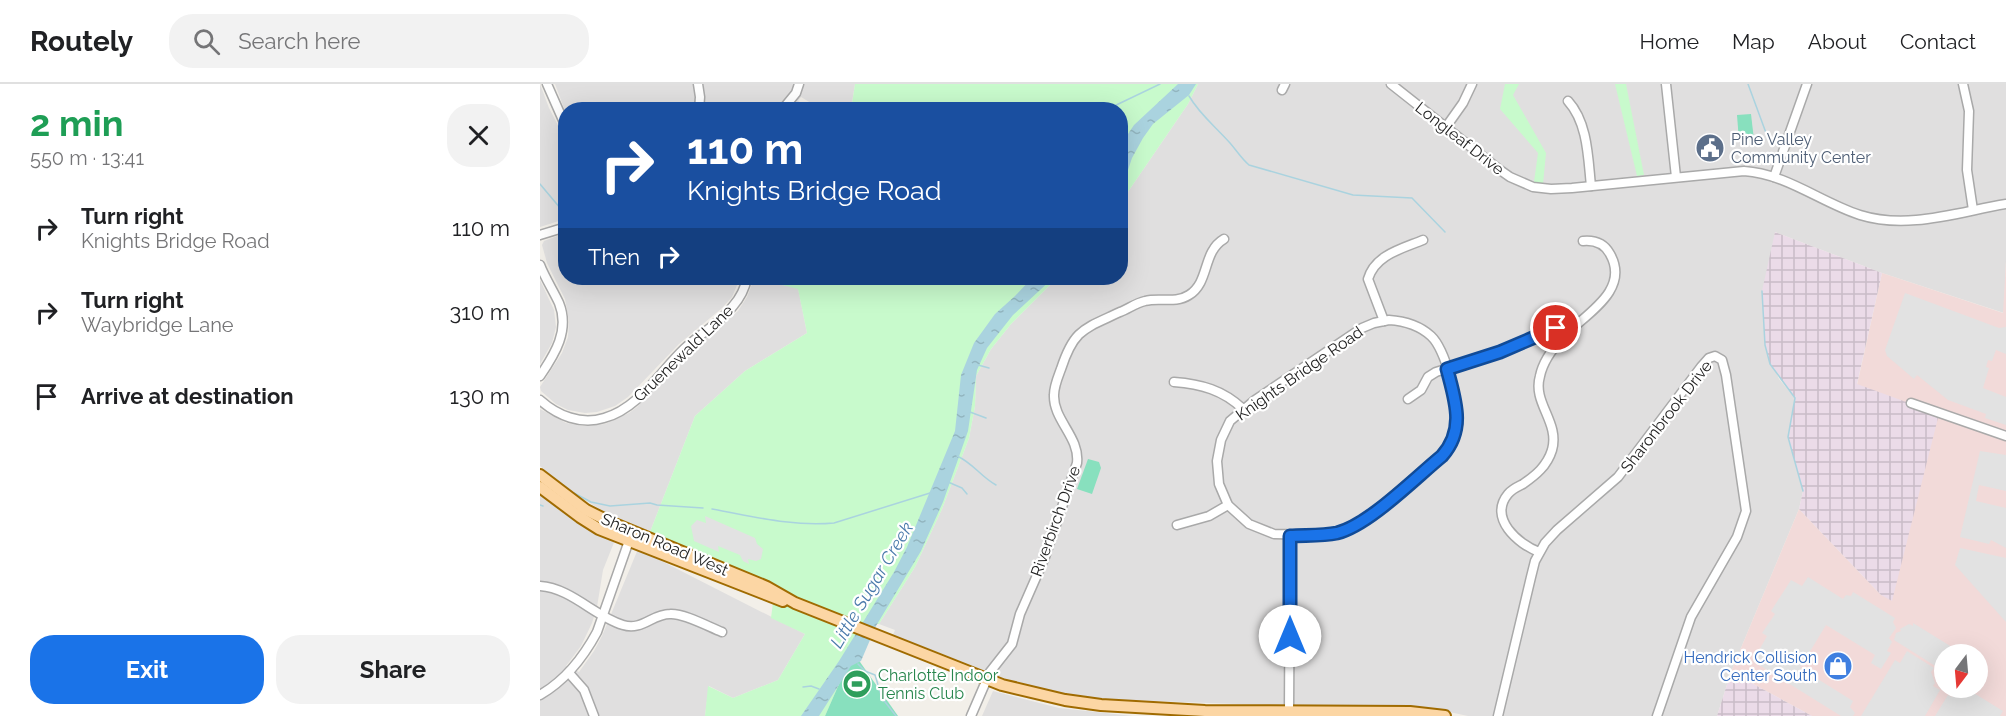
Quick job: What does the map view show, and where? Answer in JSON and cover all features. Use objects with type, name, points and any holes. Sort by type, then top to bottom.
[{"type":"main road","name":"Sharon Road West","points":[[540,475],[586,510],[630,536],[738,585],[795,603],[986,680],[1038,694],[1101,705],[1205,711],[1410,712],[1445,716]]},
{"type":"main road","name":"Sharon Road West","points":[[540,488],[599,529],[630,536]]},
{"type":"street","points":[[547,84],[558,109]]},
{"type":"street","points":[[698,84],[700,102]]},
{"type":"street","points":[[789,102],[796,93],[799,84]]},
{"type":"street","name":"Longleaf Drive","points":[[1391,84],[1500,170],[1522,183],[1543,189],[1744,171],[1774,177],[1842,208],[1873,218],[1917,220],[2006,204]]},
{"type":"street","points":[[1446,128],[1463,104],[1472,84]]},
{"type":"street","points":[[1666,84],[1676,177]]},
{"type":"street","points":[[1774,177],[1807,84]]},
{"type":"street","points":[[1963,84],[1969,111],[1967,170],[1973,210]]},
{"type":"street","points":[[1568,101],[1576,111],[1583,130],[1591,186]]},
{"type":"street","points":[[540,235],[558,229]]},
{"type":"street","name":"Riverbirch Drive","points":[[986,680],[1012,644],[1020,614],[1045,557],[1077,463],[1077,450],[1057,410],[1054,397],[1068,347],[1074,338],[1090,326],[1139,303],[1154,300],[1171,301],[1187,297],[1200,284],[1212,250],[1224,239]]},
{"type":"street","name":"Knights Bridge Road","points":[[1384,321],[1368,279],[1370,273],[1382,257],[1423,240]]},
{"type":"street","points":[[1539,552],[1523,544],[1510,533],[1504,523],[1502,509],[1508,493],[1540,470],[1552,450],[1553,429],[1540,400],[1539,381],[1546,360],[1565,335],[1595,311],[1607,297],[1613,280],[1613,261],[1605,247],[1593,241],[1582,241]]},
{"type":"street","points":[[540,265],[559,302],[562,331],[556,351],[540,376]]},
{"type":"street","name":"Gruenewald Lane","points":[[540,400],[561,414],[577,419],[604,418],[620,411],[632,403],[685,348],[734,306],[745,285]]},
{"type":"street","name":"Knights Bridge Road","points":[[1384,321],[1408,323],[1424,330],[1437,344],[1447,369],[1458,424],[1453,442],[1442,456],[1358,525],[1325,535],[1274,534],[1254,527],[1228,505],[1219,484],[1217,456],[1225,430],[1243,409],[1362,328],[1384,321]]},
{"type":"street","points":[[1408,399],[1421,390],[1428,377],[1447,369],[1506,350],[1552,329],[1558,329],[1565,335]]},
{"type":"street","name":"Sharonbrook Drive","points":[[1498,716],[1539,552],[1553,534],[1618,477],[1709,358],[1715,356],[1722,360],[1726,375],[1746,512],[1737,537],[1692,617],[1657,716]]},
{"type":"street","points":[[1174,382],[1190,383],[1213,389],[1243,409]]},
{"type":"street","points":[[1911,403],[2006,436]]},
{"type":"street","points":[[1177,525],[1209,516],[1228,505]]},
{"type":"street","points":[[540,694],[569,673],[590,645],[603,615],[630,536]]},
{"type":"street","points":[[1289,712],[1290,536]]},
{"type":"street","points":[[540,586],[560,592],[618,623],[632,627],[642,626],[660,615],[675,614],[722,632]]},
{"type":"street","points":[[569,673],[584,690],[594,716]]},
{"type":"street","points":[[971,716],[986,680]]},
{"type":"shaded area","points":[[540,84],[558,125],[558,221],[540,227]]},
{"type":"shaded area","points":[[555,84],[855,84],[852,102],[809,102],[801,97],[798,101],[800,102],[562,102]]},
{"type":"shaded area","points":[[1198,84],[2006,84],[2004,313],[1882,273],[1775,232],[1765,345],[1779,379],[1795,398],[1788,437],[1803,491],[1799,509],[1731,672],[1717,716],[1468,716],[1426,707],[1289,706],[1099,699],[1054,692],[1004,678],[893,635],[895,630],[879,624],[915,567],[942,509],[969,438],[975,406],[976,376],[991,349],[1011,324],[1050,285],[1128,285],[1128,192],[1188,104]]},
{"type":"shaded area","points":[[1775,232],[1882,273],[1857,384],[1939,414],[1892,601],[1881,595],[1799,509],[1803,491],[1788,437],[1795,398],[1770,364],[1765,345],[1762,291]]},
{"type":"shaded area","points":[[558,236],[558,285],[547,263],[542,245],[544,241]]},
{"type":"shaded area","points":[[2006,261],[2006,716],[1812,716],[1731,672],[1799,509],[1881,595],[1857,385],[1882,273],[2003,313]]},
{"type":"shaded area","points":[[540,280],[554,310],[556,327],[552,343],[540,364]]},
{"type":"shaded area","points":[[558,285],[737,285],[732,297],[722,308],[679,344],[628,397],[615,406],[585,413],[568,410],[556,404],[541,391],[540,387],[562,353],[568,337],[569,321],[565,299]]},
{"type":"shaded area","points":[[752,285],[783,285],[798,288],[807,333],[745,371],[695,416],[650,532],[613,517],[575,494],[540,466],[540,409],[566,423],[585,426],[605,424],[629,413],[692,350],[738,311]]},
{"type":"shaded area","points":[[1905,293],[1999,328],[2006,327],[2006,354],[1996,350],[1992,361],[1988,360],[1986,367],[1989,368],[1983,388],[2006,397],[2006,425],[1985,418],[1986,414],[1948,400],[1917,375],[1914,379],[1887,356],[1885,350]]},
{"type":"shaded area","points":[[1980,451],[2006,455],[2006,491],[1979,485],[1976,501],[2006,508],[2006,548],[1991,540],[1989,544],[1960,537]]},
{"type":"shaded area","points":[[540,494],[559,510],[615,540],[603,570],[592,623],[581,646],[566,666],[579,672],[594,651],[638,549],[805,634],[778,680],[733,698],[709,686],[705,716],[540,716]]},
{"type":"shaded area","points":[[705,516],[755,538],[757,544],[763,549],[761,559],[756,561],[748,559],[749,564],[743,561],[740,555],[718,546],[719,552],[694,541],[691,526],[697,520],[706,523]]},
{"type":"shaded area","points":[[1960,548],[2006,558],[2006,622],[1955,565]]},
{"type":"shaded area","points":[[1808,577],[1843,599],[1846,595],[1851,596],[1853,592],[1895,618],[1893,622],[1896,628],[1889,638],[1892,642],[1887,651],[1891,653],[1881,669],[1871,663],[1875,655],[1826,625],[1800,668],[1853,701],[1850,707],[1855,713],[1853,716],[1841,716],[1753,661],[1767,636],[1762,633],[1775,614],[1771,611],[1791,580],[1802,586]]},
{"type":"shaded area","points":[[1913,623],[1947,644],[1934,644],[1934,665],[1894,640],[1896,633],[1901,631],[1900,629],[1909,624],[1913,626]]},
{"type":"shaded area","points":[[1907,651],[1934,668],[1931,672],[1935,698],[1925,716],[1861,716],[1895,660],[1900,663]]},
{"type":"shaded area","points":[[1731,672],[1812,716],[1717,716]]},
{"type":"shaded area","points":[[993,691],[1059,708],[1133,716],[982,716]]},
{"type":"shaded area","points":[[1946,698],[1982,698],[2003,711],[2000,716],[1935,716]]},
{"type":"green space","points":[[855,84],[1198,84],[1188,104],[1128,192],[1128,102],[852,102]]},
{"type":"green space","points":[[1505,84],[1519,84],[1513,95],[1546,153],[1543,184],[1534,182],[1538,153],[1500,109]]},
{"type":"green space","points":[[1615,84],[1626,84],[1644,175],[1637,176]]},
{"type":"green space","points":[[1751,114],[1754,140],[1739,141],[1737,115]]},
{"type":"green space","points":[[782,285],[1050,285],[1011,324],[991,349],[976,376],[975,406],[969,438],[942,509],[915,567],[879,624],[869,624],[853,652],[825,716],[705,716],[708,686],[733,698],[778,680],[805,634],[771,618],[775,587],[650,532],[695,416],[745,371],[807,333],[798,289]]},
{"type":"green space","points":[[1088,459],[1099,462],[1101,468],[1092,494],[1077,489]]},
{"type":"green space","name":"Charlotte Indoor Tennis Club","points":[[853,652],[898,716],[825,716]]},
{"type":"water","points":[[1178,84],[1196,84],[1189,95],[1153,124],[1132,158],[1128,170],[1128,134],[1134,125]]},
{"type":"water","points":[[1025,285],[1045,285],[1013,315],[987,348],[977,370],[968,431],[943,502],[921,551],[876,626],[861,661],[851,666],[819,716],[801,716],[839,661],[907,547],[955,431],[961,375],[974,343],[995,314]]},
{"type":"waterway","points":[[1122,102],[1160,84]]},
{"type":"waterway","points":[[1748,84],[1769,141]]},
{"type":"waterway","points":[[1189,96],[1203,115],[1249,165],[1353,195],[1412,198],[1445,232]]},
{"type":"waterway","points":[[540,184],[558,205]]},
{"type":"waterway","points":[[1762,291],[1765,345],[1770,364],[1795,398],[1788,437],[1803,491]]},
{"type":"waterway","points":[[978,365],[989,368]]},
{"type":"waterway","points":[[970,412],[986,418]]},
{"type":"waterway","points":[[957,456],[996,485]]},
{"type":"waterway","points":[[948,482],[962,488],[967,494]]},
{"type":"waterway","points":[[574,493],[591,502],[610,506],[650,503],[703,508]]},
{"type":"waterway","points":[[712,509],[787,522],[834,523],[930,493]]},
{"type":"waterway","points":[[858,664],[865,671],[875,675],[882,698],[896,716]]},
{"type":"waterway","points":[[803,687],[811,686],[819,689]]},
{"type":"place","name":"Pine Valley Community Center","points":[[1710,148]]},
{"type":"place","name":"Hendrick Collision Center South","points":[[1838,666]]},
{"type":"place","name":"Charlotte Indoor Tennis Club","points":[[857,684]]},
{"type":"route","points":[[1290,636],[1290,536],[1325,535],[1358,525],[1442,456],[1453,442],[1458,424],[1447,369],[1500,352],[1556,328]]},
{"type":"water label","name":"Little Sugar Creek","points":[[872,585]]}]
